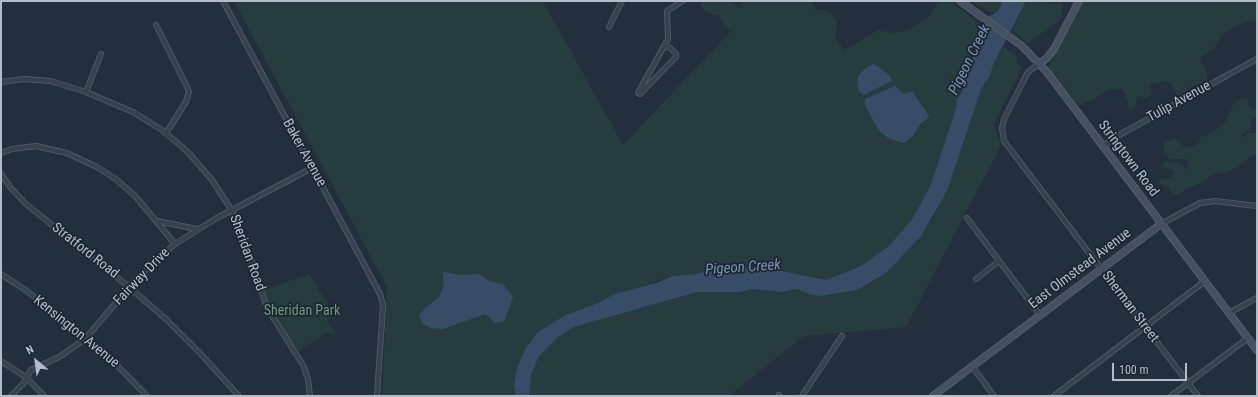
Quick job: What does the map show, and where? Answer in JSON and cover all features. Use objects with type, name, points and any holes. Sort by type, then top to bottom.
[{"type":"main road","name":"Stringtown Road","points":[[960,1],[1009,37],[1040,64],[1257,350]]},
{"type":"main road","points":[[1040,64],[1054,49],[1079,1]]},
{"type":"main road","name":"East Olmstead Avenue","points":[[933,396],[1161,224]]},
{"type":"street","name":"Baker Avenue","points":[[223,1],[380,294],[383,305],[377,396]]},
{"type":"street","points":[[609,27],[622,1]]},
{"type":"street","points":[[664,46],[670,48],[676,54],[676,57],[649,86],[640,94],[638,93],[664,46],[669,33],[668,12],[683,1]]},
{"type":"street","points":[[156,25],[188,91],[186,102],[166,133]]},
{"type":"street","points":[[86,92],[102,54]]},
{"type":"street","name":"Tulip Avenue","points":[[1103,147],[1112,139],[1257,59]]},
{"type":"street","name":"Sherman Street","points":[[1040,64],[1028,72],[1004,119],[1002,128],[1004,141],[1198,396]]},
{"type":"street","name":"Sheridan Road","points":[[1,82],[24,79],[51,81],[86,92],[133,112],[166,133],[187,151],[204,169],[232,211],[245,241],[265,302],[282,334],[303,365],[308,379],[310,396]]},
{"type":"street","points":[[1,153],[12,149],[36,146],[66,153],[83,160],[108,174],[128,188],[175,244]]},
{"type":"street","name":"Fairway Drive","points":[[11,396],[23,384],[26,377],[34,368],[61,356],[86,338],[146,268],[175,244],[197,229],[312,168]]},
{"type":"street","name":"Stratford Road","points":[[1,174],[11,188],[26,204],[130,287],[199,352],[238,396]]},
{"type":"street","name":"East Olmstead Avenue","points":[[1161,224],[1185,210],[1209,201],[1228,201],[1257,206]]},
{"type":"street","points":[[967,218],[1040,315]]},
{"type":"street","points":[[157,221],[197,229]]},
{"type":"street","points":[[976,279],[1000,261]]},
{"type":"street","name":"Kensington Avenue","points":[[1,274],[86,338],[124,370],[147,396]]},
{"type":"street","points":[[1054,396],[1205,282]]},
{"type":"street","points":[[1229,313],[1257,298]]},
{"type":"street","points":[[802,396],[842,336]]},
{"type":"street","points":[[1171,396],[1248,338]]},
{"type":"street","points":[[1,361],[26,377],[44,396]]},
{"type":"street","points":[[972,366],[994,396]]},
{"type":"green space","points":[[234,1],[543,1],[623,145],[731,31],[728,30],[723,24],[719,15],[710,14],[704,10],[700,4],[702,1],[731,1],[740,8],[743,1],[811,1],[816,10],[827,10],[836,20],[837,26],[835,38],[844,50],[878,30],[892,33],[908,30],[926,20],[939,1],[952,2],[982,26],[977,42],[978,48],[958,101],[931,184],[913,218],[890,245],[861,266],[826,280],[762,267],[721,267],[695,274],[673,276],[600,301],[532,339],[517,367],[514,386],[516,396],[382,396],[387,287]]},
{"type":"green space","points":[[971,1],[1003,1],[997,13],[988,11]]},
{"type":"green space","points":[[1026,1],[1045,1],[1049,4],[1062,4],[1063,7],[1060,19],[1028,43],[1012,30]]},
{"type":"green space","points":[[1082,1],[1257,1],[1257,21],[1243,23],[1225,32],[1220,37],[1216,47],[1200,59],[1207,72],[1207,78],[1202,83],[1189,88],[1184,97],[1177,96],[1171,83],[1164,81],[1150,84],[1149,87],[1152,94],[1147,98],[1140,96],[1137,97],[1135,107],[1132,109],[1129,109],[1122,89],[1115,90],[1113,88],[1079,106],[1049,67]]},
{"type":"green space","points":[[1004,46],[1017,57],[1017,64],[1022,67],[994,124],[1001,146],[906,327],[804,336],[729,396],[529,396],[531,375],[539,356],[558,337],[574,327],[697,292],[740,292],[752,289],[782,292],[797,289],[812,295],[822,296],[857,290],[886,273],[933,219],[939,201],[947,191],[982,87],[990,76],[993,65]]},
{"type":"green space","points":[[1244,97],[1248,99],[1249,106],[1253,110],[1257,109],[1257,117],[1252,120],[1250,130],[1242,134],[1244,137],[1248,133],[1257,133],[1257,153],[1234,169],[1223,173],[1213,173],[1204,182],[1188,188],[1180,194],[1173,194],[1169,187],[1158,183],[1160,180],[1170,178],[1175,173],[1174,171],[1162,166],[1165,161],[1178,163],[1186,169],[1190,164],[1187,159],[1170,159],[1164,151],[1164,142],[1176,138],[1185,148],[1198,145],[1201,136],[1208,135],[1225,123],[1235,101]]},
{"type":"green space","name":"Sheridan Park","points":[[309,274],[335,316],[327,320],[336,334],[325,333],[298,352],[273,314],[264,290]]},
{"type":"water","name":"Pigeon Creek","points":[[1003,1],[1026,1],[993,65],[990,76],[982,87],[947,191],[921,236],[886,273],[857,290],[822,296],[812,295],[797,289],[782,292],[752,289],[740,292],[697,292],[574,327],[558,337],[539,356],[531,375],[529,396],[516,396],[514,386],[517,367],[526,348],[538,332],[566,315],[593,305],[615,294],[656,283],[673,276],[695,274],[721,267],[762,267],[826,280],[861,266],[890,245],[913,218],[931,184],[956,108],[957,96],[961,94],[963,86],[961,79],[978,48],[977,42],[979,32],[988,17],[997,12]]},
{"type":"water","points":[[873,64],[890,76],[892,81],[863,95],[859,91],[857,83],[859,75],[863,70]]},
{"type":"water","points":[[895,86],[904,94],[912,91],[929,116],[919,125],[915,133],[903,143],[888,138],[879,131],[865,105],[865,99]]},
{"type":"water","points":[[443,272],[461,275],[479,274],[489,281],[503,284],[513,297],[504,321],[495,323],[487,315],[483,315],[443,329],[431,328],[423,324],[419,316],[423,310],[439,297],[444,286]]}]
